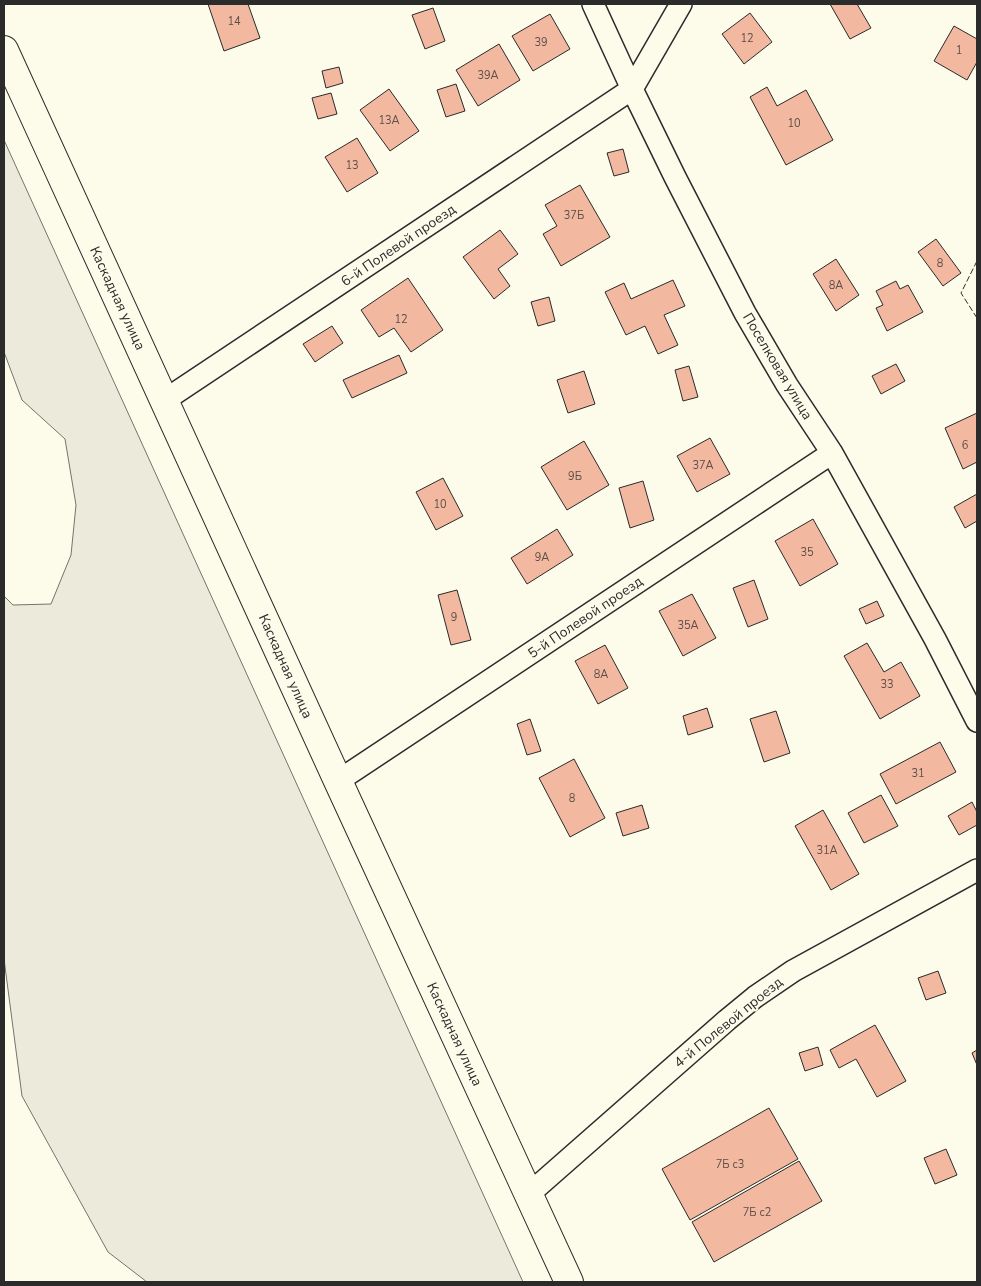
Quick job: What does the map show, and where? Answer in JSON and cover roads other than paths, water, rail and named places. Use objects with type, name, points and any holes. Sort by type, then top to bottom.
[{"type":"street","name":"Поселковая улица","points":[[593,4],[679,186],[745,312],[787,385],[832,453],[935,640],[977,721]]},
{"type":"street","points":[[632,89],[681,4]]},
{"type":"street","name":"Каскадная улица","points":[[4,50],[569,1282]]},
{"type":"street","name":"6-й Полевой проезд","points":[[165,400],[632,89]]},
{"type":"street","name":"5-й Полевой проезд","points":[[338,781],[832,453]]},
{"type":"street","name":"4-й Полевой проезд","points":[[529,1194],[755,997],[793,970],[977,870]]}]
